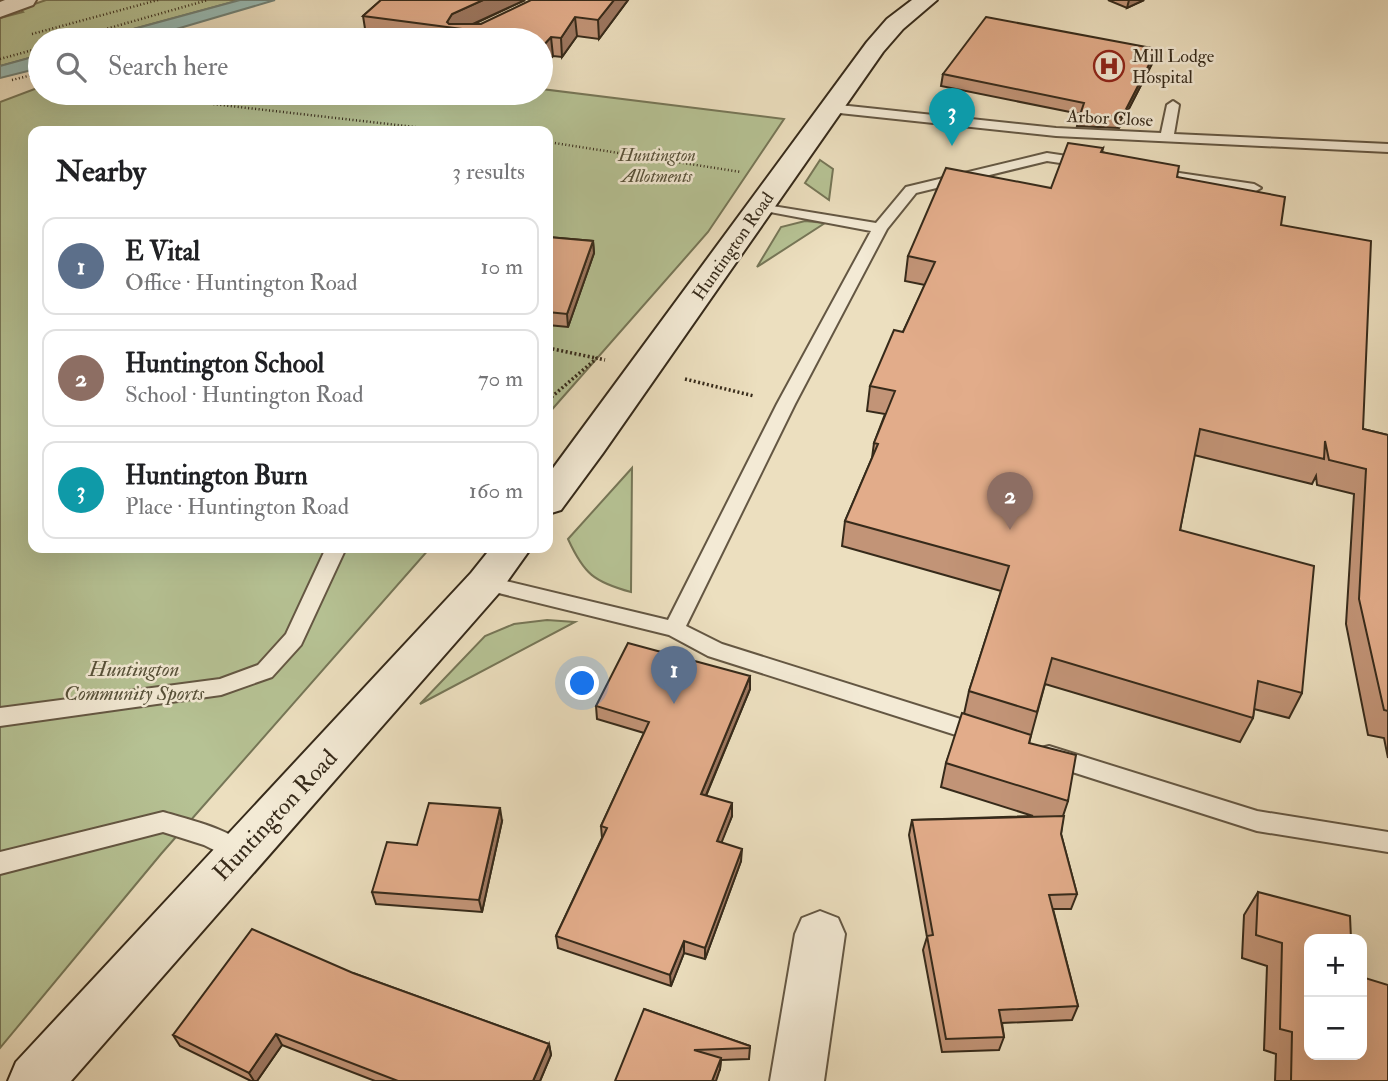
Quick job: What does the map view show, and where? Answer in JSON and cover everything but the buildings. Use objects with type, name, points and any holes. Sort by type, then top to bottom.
[{"type":"street","points":[[0,10],[25,0]]},
{"type":"street","name":"Huntington Road","points":[[553,493],[633,366],[760,206],[875,47],[895,24],[926,0]]},
{"type":"street","name":"Huntington Road","points":[[35,1081],[499,565]]},
{"type":"street","points":[[797,1081],[820,934]]},
{"type":"lane","points":[[1167,138],[1173,105]]},
{"type":"lane","name":"Arbor Close","points":[[831,107],[1056,132],[1388,148]]},
{"type":"lane","points":[[674,629],[786,404],[880,228],[911,190],[1047,157],[1102,165]]},
{"type":"lane","points":[[1144,172],[1254,188]]},
{"type":"lane","points":[[760,206],[880,228]]},
{"type":"lane","points":[[0,717],[221,687],[265,671],[294,639],[334,553]]},
{"type":"lane","points":[[499,565],[674,629],[715,650],[1006,741]]},
{"type":"lane","points":[[1032,750],[1257,821],[1388,842]]},
{"type":"lane","points":[[0,863],[163,822],[211,837],[240,853]]},
{"type":"path","points":[[54,28],[158,0]]},
{"type":"path","points":[[109,28],[208,0]]},
{"type":"path","points":[[0,59],[28,51]]},
{"type":"path","points":[[12,80],[28,76]]},
{"type":"path","points":[[221,105],[406,126]]},
{"type":"path","points":[[553,143],[655,156],[748,174]]},
{"type":"path","points":[[553,349],[786,404]]},
{"type":"path","points":[[553,396],[597,358]]},
{"type":"green space","points":[[46,0],[240,0],[137,28],[28,28],[28,58],[0,66],[0,18],[23,12],[20,9]]},
{"type":"green space","name":"Huntington Community Sports","points":[[553,90],[784,119],[708,232],[553,408],[553,126],[28,126],[28,553],[426,553],[161,854],[0,1048],[0,102],[28,92],[28,105],[553,105]]},
{"type":"green space","points":[[820,160],[833,169],[829,200],[805,183]]},
{"type":"green space","points":[[805,221],[825,223],[757,267],[781,227]]},
{"type":"green space","points":[[632,468],[631,592],[592,575],[579,561],[568,539]]},
{"type":"green space","points":[[547,620],[575,622],[420,704],[485,636],[514,624]]},
{"type":"water","points":[[240,0],[275,0],[180,28],[137,28]]},
{"type":"water","points":[[28,58],[28,71],[0,78],[0,66]]},
{"type":"place","name":"Mill Lodge Hospital","points":[[1109,66]]},
{"type":"place","name":"Huntington Burn","points":[[952,146]]},
{"type":"place","name":"Huntington School","points":[[1010,530]]},
{"type":"place","name":"E Vital","points":[[674,704]]},
{"type":"park label","name":"Huntington Allotments","points":[[657,165]]}]
